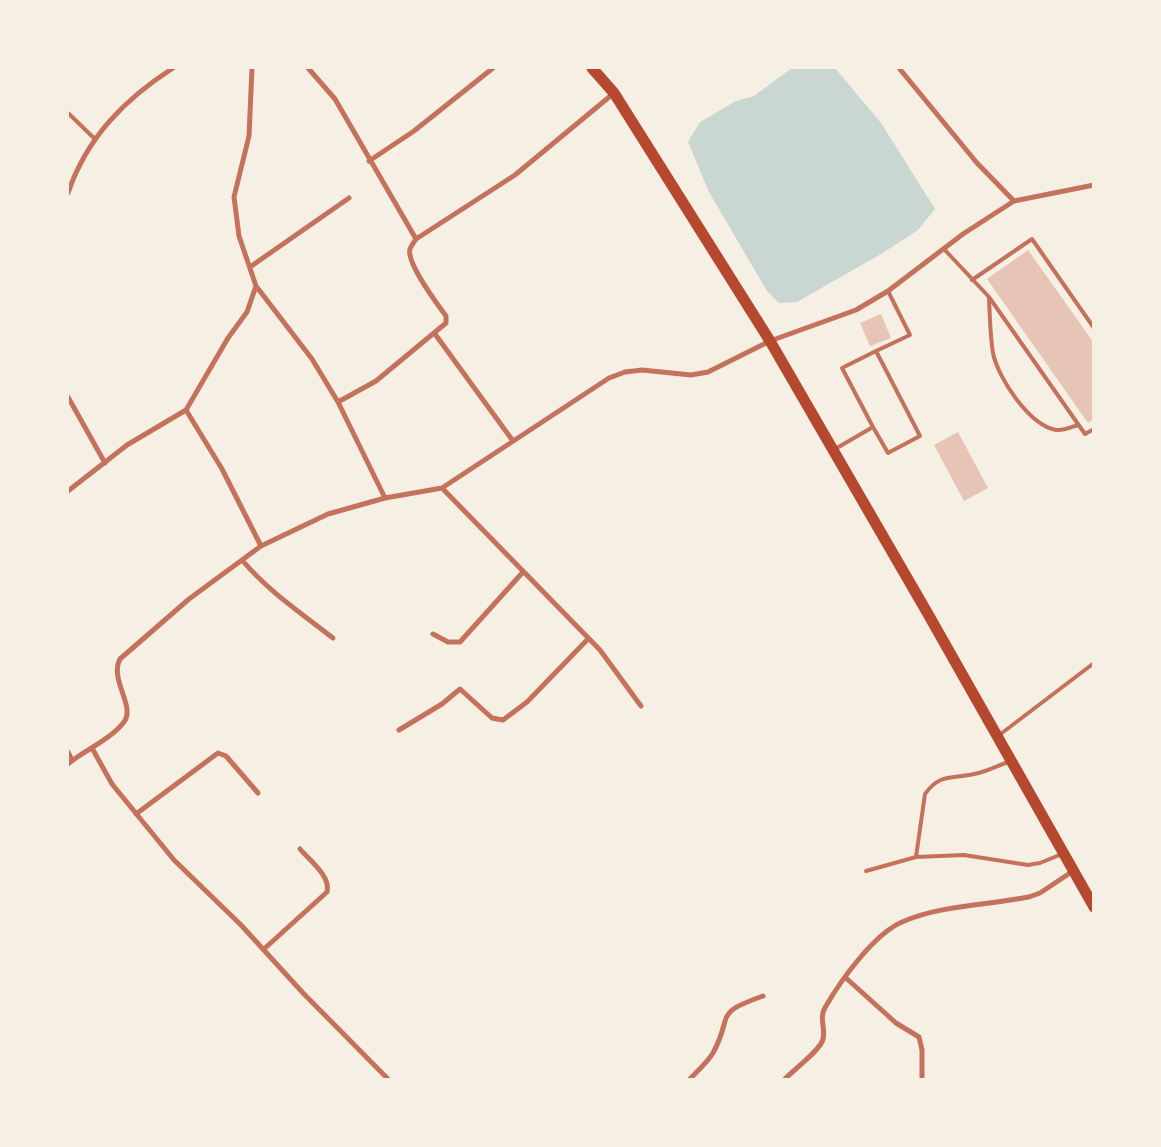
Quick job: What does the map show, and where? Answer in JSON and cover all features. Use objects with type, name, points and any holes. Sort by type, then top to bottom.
[{"type":"main road","points":[[592,68],[614,92],[770,341],[1094,907]]},
{"type":"street","points":[[68,193],[95,139],[106,122],[136,94],[173,68]]},
{"type":"street","points":[[252,68],[248,136],[234,197],[239,236],[256,286],[312,359],[338,402],[385,498]]},
{"type":"street","points":[[308,68],[335,100],[416,239]]},
{"type":"street","points":[[369,161],[414,131],[493,68]]},
{"type":"street","points":[[899,68],[977,163],[1014,201]]},
{"type":"street","points":[[338,402],[376,381],[446,323],[446,318],[418,275],[410,256],[410,249],[416,239],[515,175],[614,92]]},
{"type":"street","points":[[68,752],[70,762],[118,728],[126,718],[126,707],[116,671],[120,659],[168,616],[261,546],[328,514],[385,498],[442,488],[609,378],[625,372],[642,370],[691,375],[708,372],[770,341],[856,310],[888,291],[944,249],[1014,201],[1094,184]]},
{"type":"street","points":[[250,267],[349,198]]},
{"type":"street","points":[[68,490],[128,445],[186,410],[228,338],[247,312],[256,286]]},
{"type":"street","points":[[435,334],[514,441]]},
{"type":"street","points":[[68,397],[105,463]]},
{"type":"street","points":[[186,410],[222,469],[261,546]]},
{"type":"street","points":[[442,488],[600,650],[641,706]]},
{"type":"street","points":[[242,560],[275,594],[333,638]]},
{"type":"street","points":[[433,634],[448,642],[460,642],[523,572]]},
{"type":"street","points":[[399,730],[442,704],[460,688],[492,718],[503,720],[526,702],[588,639]]},
{"type":"street","points":[[92,748],[112,784],[174,860],[264,949],[303,993],[389,1080]]},
{"type":"street","points":[[136,814],[218,753],[226,756],[258,794]]},
{"type":"street","points":[[264,949],[327,892],[328,887],[324,877],[300,849]]},
{"type":"street","points":[[784,1080],[821,1044],[824,1036],[822,1011],[846,978],[876,941],[901,922],[950,910],[1029,897],[1058,882],[1073,871]]},
{"type":"street","points":[[846,978],[896,1023],[919,1037],[922,1050],[922,1080]]},
{"type":"street","points":[[689,1080],[712,1054],[726,1015],[736,1006],[763,996]]},
{"type":"lane","points":[[68,113],[95,139]]},
{"type":"lane","points":[[972,280],[1032,239],[1094,328]]},
{"type":"lane","points":[[944,249],[989,297],[1085,434],[1094,429]]},
{"type":"lane","points":[[876,351],[920,436],[888,453],[842,368],[876,351],[910,335],[888,291]]},
{"type":"lane","points":[[989,297],[994,355],[1006,383],[1022,407],[1040,422],[1054,430],[1062,430],[1078,425]]},
{"type":"lane","points":[[833,450],[873,427]]},
{"type":"lane","points":[[997,736],[1094,663]]},
{"type":"lane","points":[[916,857],[925,794],[930,787],[940,779],[975,774],[1010,761]]},
{"type":"lane","points":[[866,871],[916,857],[964,856],[1028,865],[1040,863],[1063,853]]},
{"type":"shaded area","points":[[792,68],[835,68],[881,123],[935,209],[918,230],[881,254],[797,302],[779,303],[767,291],[709,192],[688,142],[700,122],[736,101],[754,96]]},
{"type":"building","points":[[1028,250],[1094,343],[1094,419],[1088,423],[987,279]]},
{"type":"building","points":[[881,314],[891,338],[870,346],[860,323]]},
{"type":"building","points":[[958,432],[988,488],[964,501],[934,445]]}]
